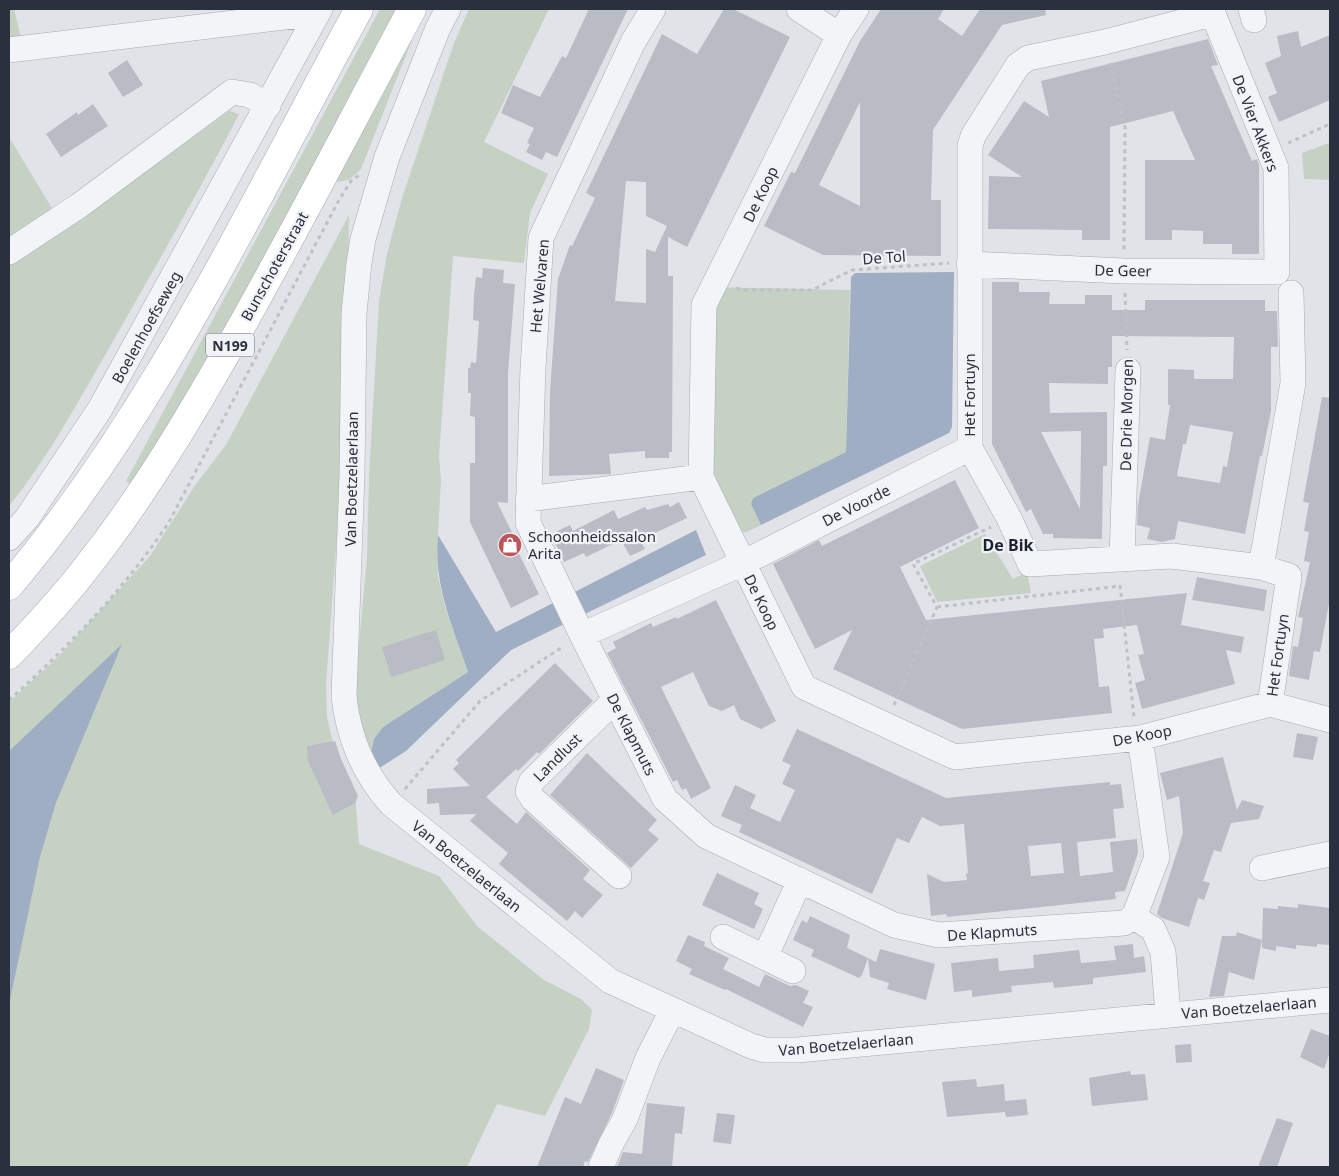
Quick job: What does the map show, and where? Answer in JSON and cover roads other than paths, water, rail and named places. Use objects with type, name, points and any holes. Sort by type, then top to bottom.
[{"type":"main road","name":"N199","points":[[9,586],[65,516],[152,386],[358,9]]},
{"type":"main road","name":"Bunschoterstraat","points":[[9,655],[41,621],[104,546],[142,493],[194,410],[263,288],[412,9]]},
{"type":"street","name":"Van Boetzelaerlaan","points":[[448,9],[438,28],[386,157],[363,239],[354,313],[352,474],[344,696],[348,725],[358,754],[373,784],[391,804],[610,982],[672,1012],[751,1046],[765,1050],[782,1051],[1330,1000]]},
{"type":"street","name":"Het Welvaren","points":[[582,635],[528,523],[533,368],[541,238],[633,42],[653,9]]},
{"type":"street","points":[[799,9],[839,35]]},
{"type":"street","name":"De Koop","points":[[856,9],[839,35],[704,306],[701,477],[804,687],[885,727],[955,757],[1140,738],[1270,704],[1330,720]]},
{"type":"street","name":"Boelenhoefseweg","points":[[9,50],[319,11]]},
{"type":"street","name":"Boelenhoefseweg","points":[[9,538],[27,518],[100,409],[319,11]]},
{"type":"street","name":"Het Fortuyn","points":[[1211,12],[1105,42],[1028,58],[1018,65],[973,136],[970,146],[970,448],[1009,518],[1030,564],[1172,556],[1261,567],[1289,576],[1270,704]]},
{"type":"street","name":"De Vier Akkers","points":[[1211,12],[1276,168],[1277,272]]},
{"type":"street","points":[[9,252],[88,200],[232,92],[250,95],[268,106]]},
{"type":"street","name":"De Geer","points":[[969,264],[1124,271],[1277,272]]},
{"type":"street","points":[[1261,567],[1293,383],[1291,293]]},
{"type":"street","name":"De Drie Morgen","points":[[1122,559],[1128,370]]},
{"type":"street","name":"De Voorde","points":[[743,563],[970,448]]},
{"type":"street","points":[[528,499],[701,477]]},
{"type":"street","points":[[582,635],[743,563]]},
{"type":"street","name":"De Klapmuts","points":[[582,635],[665,799],[706,836],[894,925],[939,935],[1124,923],[1134,917]]},
{"type":"street","name":"Landlust","points":[[615,700],[531,782],[528,791],[533,798],[619,876]]},
{"type":"street","points":[[1140,738],[1157,857],[1134,917],[1153,929],[1163,952],[1168,1014]]},
{"type":"street","points":[[1262,868],[1330,854]]},
{"type":"street","points":[[765,957],[800,880]]},
{"type":"street","points":[[723,937],[792,971]]},
{"type":"street","points":[[601,1167],[625,1119],[648,1058],[672,1012]]},
{"type":"water","points":[[954,272],[952,427],[949,433],[761,525],[751,504],[753,498],[846,452],[851,277],[855,273]]},
{"type":"water","points":[[696,530],[706,555],[511,650],[406,751],[381,767],[371,767],[369,764],[374,739],[383,727],[468,672],[441,588],[438,571],[438,535],[496,632]]},
{"type":"water","points":[[122,644],[56,803],[40,857],[9,1005],[9,751]]},
{"type":"place","name":"Schoonheidssalon Arita","points":[[510,545]]},
{"type":"district","name":"De Bik","points":[[1008,545]]}]
